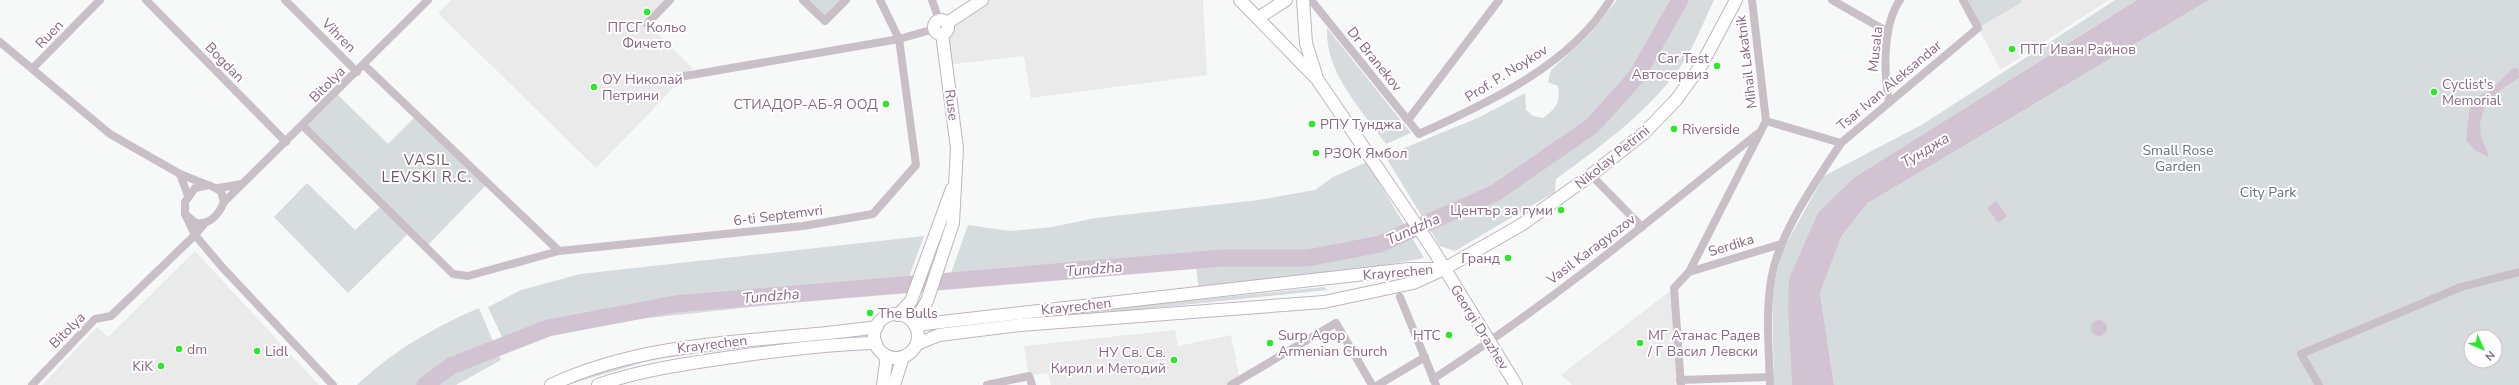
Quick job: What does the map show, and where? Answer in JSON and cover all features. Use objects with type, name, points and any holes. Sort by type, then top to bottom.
[{"type":"street","name":"Ruen","points":[[33,68],[100,0]]},
{"type":"street","name":"Bogdan","points":[[146,0],[286,142]]},
{"type":"street","name":"Vihren","points":[[285,0],[357,72]]},
{"type":"street","name":"Bitolya","points":[[224,202],[303,126],[427,0]]},
{"type":"street","points":[[647,24],[670,0]]},
{"type":"street","points":[[803,0],[825,21],[846,0]]},
{"type":"street","name":"6-ti Septemvri","points":[[303,126],[453,274],[468,276],[559,251],[803,226],[873,214],[916,165],[899,39],[880,0]]},
{"type":"street","name":"Ruse","points":[[926,302],[953,223],[957,176],[957,148],[941,27],[932,0]]},
{"type":"street","points":[[685,76],[899,39],[941,27],[982,0]]},
{"type":"street","points":[[1240,0],[1316,79]]},
{"type":"street","points":[[1258,18],[1286,0]]},
{"type":"street","points":[[1303,0],[1306,43],[1316,79]]},
{"type":"street","name":"Dr Branekov","points":[[1311,0],[1419,134]]},
{"type":"street","points":[[1408,120],[1498,0]]},
{"type":"street","name":"Nikolay Petrini","points":[[1444,269],[1521,225],[1591,175],[1644,132],[1676,100],[1702,64],[1736,0]]},
{"type":"street","name":"Mihail Lakatnik","points":[[1752,0],[1766,121]]},
{"type":"street","points":[[1832,0],[1888,32]]},
{"type":"street","name":"Musala","points":[[1889,102],[1884,75],[1888,32],[1900,0]]},
{"type":"street","name":"Tsar Ivan Aleksandar","points":[[1766,121],[1841,143],[1978,28],[1963,0]]},
{"type":"street","name":"Prof. P. Noykov","points":[[1419,134],[1481,106],[1551,62],[1585,32],[1609,1]]},
{"type":"street","points":[[0,42],[20,60],[33,68],[110,134],[180,174],[205,184],[218,188],[242,184]]},
{"type":"street","points":[[364,65],[559,251]]},
{"type":"street","name":"Georgi Drazhev","points":[[1316,79],[1432,248],[1516,385]]},
{"type":"street","points":[[1766,121],[1689,272],[1674,288],[1681,382],[1770,381],[1769,293],[1781,244],[1841,143]]},
{"type":"street","name":"Vasil Karagyozov","points":[[1434,382],[1490,343],[1642,227],[1759,133]]},
{"type":"street","points":[[180,174],[188,196]]},
{"type":"street","points":[[1591,175],[1642,227]]},
{"type":"street","points":[[898,315],[911,301],[957,176]]},
{"type":"street","points":[[205,184],[195,188],[188,196],[184,206],[185,214],[195,235],[333,385]]},
{"type":"street","points":[[185,214],[196,223],[205,223],[220,211],[224,202],[224,197],[218,188]]},
{"type":"street","name":"Bitolya","points":[[32,385],[95,319],[111,316],[195,235],[205,223]]},
{"type":"street","name":"Serdika","points":[[1689,272],[1781,244]]},
{"type":"street","name":"Krayrechen","points":[[914,324],[1409,269],[1444,269]]},
{"type":"street","name":"Krayrechen","points":[[917,344],[939,335],[1020,325],[1324,302],[1413,283],[1444,269]]},
{"type":"street","points":[[2319,385],[2302,354],[2461,287],[2519,272]]},
{"type":"street","points":[[1400,297],[1434,382]]},
{"type":"street","points":[[914,324],[926,302],[933,313],[947,320]]},
{"type":"street","points":[[888,316],[904,316],[914,324],[918,336],[917,344],[912,351],[903,357],[891,358],[884,355],[876,343],[877,327],[888,316]]},
{"type":"street","points":[[1231,385],[1336,323],[1372,385]]},
{"type":"street","name":"Krayrechen","points":[[551,385],[608,363],[659,351],[703,344],[877,327]]},
{"type":"street","name":"Krayrechen","points":[[598,385],[660,368],[697,362],[824,345],[876,343]]},
{"type":"street","points":[[880,385],[884,379],[884,355]]},
{"type":"street","points":[[894,385],[903,357]]},
{"type":"street","points":[[1378,385],[1425,357]]},
{"type":"street","points":[[987,385],[1029,376],[1032,385]]},
{"type":"shaded area","name":"ОУ Николай Петрини","points":[[451,0],[670,0],[647,24],[693,68],[596,168],[438,13]]},
{"type":"shaded area","points":[[984,0],[1203,0],[1207,75],[1031,98],[1024,56],[946,65],[942,28]]},
{"type":"shaded area","name":"ПТГ Иван Райнов","points":[[1963,0],[2109,0],[2001,70]]},
{"type":"shaded area","points":[[195,251],[319,385],[42,385],[97,327],[108,337]]},
{"type":"shaded area","name":"МГ Атанас Радев / Г Васил Левски","points":[[1674,288],[1681,385],[1572,385],[1561,375]]},
{"type":"shaded area","name":"НУ Св. Св. Кирил и Методий","points":[[1175,330],[1178,346],[1231,335],[1240,380],[1231,385],[1051,385],[1048,373],[1029,376],[1024,346]]},
{"type":"green space","points":[[803,0],[846,0],[825,21]]},
{"type":"green space","points":[[1617,0],[1714,0],[1698,36],[1688,54],[1678,70],[1665,86],[1652,101],[1622,129],[1556,179],[1555,192],[1455,251],[1440,246],[1385,156],[1480,117],[1525,93],[1526,110],[1533,116],[1543,118],[1552,111],[1558,101],[1558,86],[1548,82],[1551,70],[1590,34]]},
{"type":"green space","points":[[1963,0],[2021,0],[2022,2],[1978,28]]},
{"type":"green space","points":[[2115,0],[2137,0],[1855,177],[1788,314],[1792,385],[1774,385],[1772,294],[1782,251],[1824,176],[1923,124]]},
{"type":"green space","name":"City Park","points":[[2209,0],[2519,0],[2519,385],[1834,385],[1820,293],[1842,235],[1868,203]]},
{"type":"green space","points":[[1327,28],[1411,133],[1386,144],[1346,90],[1338,75],[1328,44]]},
{"type":"green space","points":[[336,93],[388,144],[417,115],[488,183],[426,247],[410,232],[348,293],[274,217],[307,183],[355,230],[382,205],[303,126]]},
{"type":"green space","points":[[1367,162],[1424,258],[1310,279],[1199,292],[1196,265],[946,287],[968,225],[1010,231],[1052,227],[1095,218],[1259,200],[1315,190],[1333,177]]},
{"type":"green space","points":[[924,236],[904,291],[611,322],[553,334],[508,350],[488,307],[521,290],[580,274]]},
{"type":"green space","points":[[1324,287],[1328,290],[1018,322],[1032,317],[1055,314]]},
{"type":"green space","points":[[479,308],[501,360],[456,385],[357,385],[385,361],[415,341]]},
{"type":"green space","points":[[768,344],[651,360],[567,385],[559,385],[615,367],[688,350]]},
{"type":"water","name":"Тунджа","points":[[2137,0],[2209,0],[1868,203],[1842,235],[1820,293],[1834,385],[1792,385],[1788,314],[1789,279],[1818,213],[1855,177]]},
{"type":"water","points":[[2518,68],[2519,78],[2496,94],[2485,108],[2480,126],[2481,136],[2488,157],[2476,151],[2466,140],[2470,104],[2476,97],[2490,91],[2512,69]]},
{"type":"water","points":[[1996,201],[2007,216],[1998,223],[1987,208]]},
{"type":"water","points":[[2099,320],[2105,322],[2107,328],[2105,334],[2099,336],[2093,334],[2091,328],[2093,322]]},
{"type":"waterway","name":"Tundzha","points":[[425,385],[451,366],[548,328],[675,304],[1223,258],[1308,258],[1380,244],[1495,193],[1592,126],[1636,77],[1680,0]]},
{"type":"place","name":"ПГСГ Кольо Фичето","points":[[647,12]]},
{"type":"place","name":"ПТГ Иван Райнов","points":[[2012,49]]},
{"type":"place","name":"Car Test Автосервиз","points":[[1717,66]]},
{"type":"place","name":"ОУ Николай Петрини","points":[[594,87]]},
{"type":"place","name":"Cyclist's Memorial","points":[[2434,92]]},
{"type":"place","name":"СТИАДОР-АБ-Я ООД","points":[[886,104]]},
{"type":"place","name":"РПУ Тунджа","points":[[1312,124]]},
{"type":"place","name":"Riverside","points":[[1674,129]]},
{"type":"place","name":"РЗОК Ямбол","points":[[1316,153]]},
{"type":"place","name":"Център за гуми","points":[[1561,210]]},
{"type":"place","name":"Гранд","points":[[1508,258]]},
{"type":"place","name":"The Bulls","points":[[870,313]]},
{"type":"place","name":"НТС","points":[[1449,335]]},
{"type":"place","name":"Surp Agop Armenian Church","points":[[1270,343]]},
{"type":"place","name":"МГ Атанас Радев / Г Васил Левски","points":[[1640,343]]},
{"type":"place","name":"dm","points":[[179,349]]},
{"type":"place","name":"Lidl","points":[[257,351]]},
{"type":"place","name":"НУ Св. Св. Кирил и Методий","points":[[1174,360]]},
{"type":"place","name":"KiK","points":[[161,366]]},
{"type":"district","name":"VASIL LEVSKI R.C.","points":[[427,168]]},
{"type":"park label","name":"Small Rose Garden","points":[[2178,158]]}]
